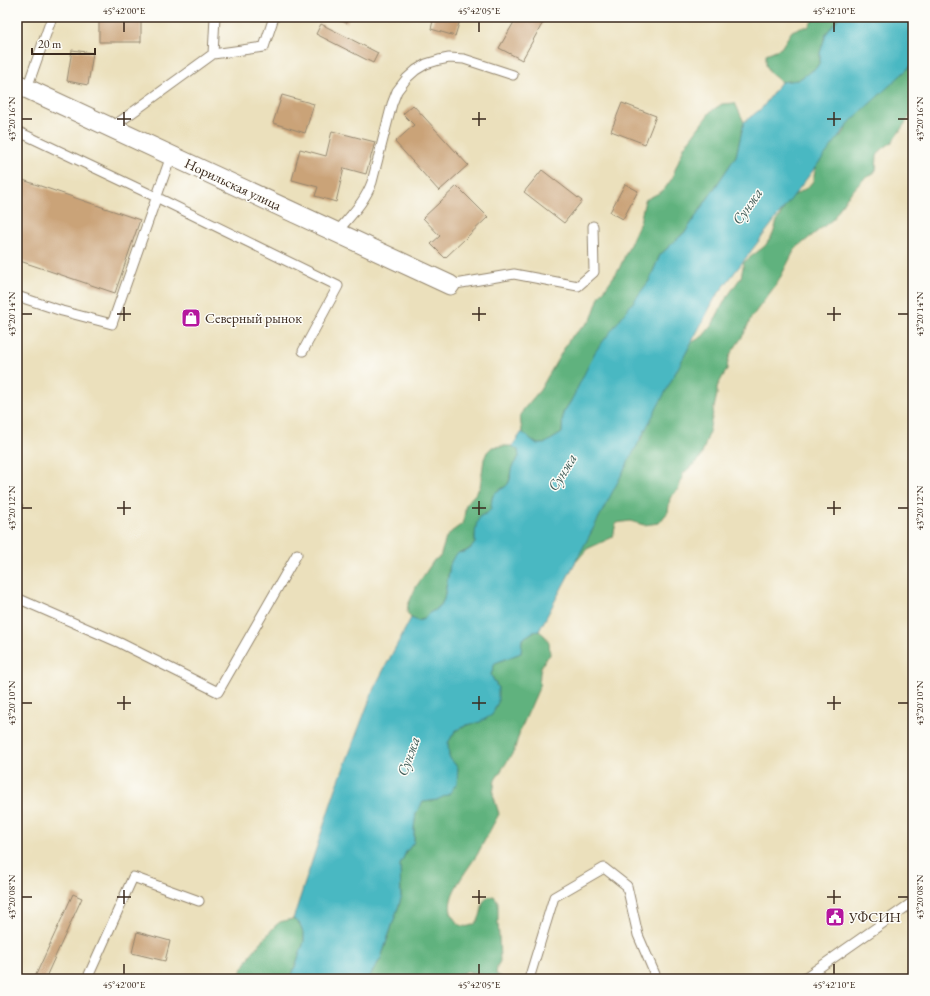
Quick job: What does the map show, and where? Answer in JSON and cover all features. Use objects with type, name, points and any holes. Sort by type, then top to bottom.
[{"type":"street","name":"Норильская улица","points":[[22,86],[450,285]]},
{"type":"lane","points":[[22,86],[52,17]]},
{"type":"lane","points":[[213,54],[215,17]]},
{"type":"lane","points":[[111,128],[213,54],[264,47],[274,17]]},
{"type":"lane","points":[[337,232],[364,199],[368,191],[372,182],[392,104],[397,91],[407,78],[426,64],[450,58],[464,59],[513,75]]},
{"type":"lane","points":[[17,131],[338,286],[303,351]]},
{"type":"lane","points":[[17,296],[62,311],[112,324],[171,156]]},
{"type":"lane","points":[[450,285],[514,274],[578,286],[594,272],[593,226]]},
{"type":"lane","points":[[17,598],[120,643],[218,692],[297,554]]},
{"type":"lane","points":[[529,979],[554,897],[604,868],[627,886],[638,935],[657,979]]},
{"type":"lane","points":[[87,979],[133,877],[199,901]]},
{"type":"lane","points":[[804,979],[913,902]]},
{"type":"lane","points":[[532,968],[536,979]]},
{"type":"green space","points":[[815,17],[839,17],[826,34],[820,53],[820,62],[816,68],[798,80],[781,82],[770,73],[766,65],[766,54],[781,48],[792,31],[801,27],[808,27]]},
{"type":"green space","points":[[913,51],[913,112],[892,142],[881,150],[877,156],[876,170],[872,175],[865,178],[846,198],[833,219],[795,249],[778,282],[751,318],[744,334],[730,355],[727,369],[717,387],[717,394],[708,436],[701,457],[683,474],[679,488],[670,498],[668,512],[659,523],[644,525],[630,521],[616,523],[613,537],[587,549],[569,570],[629,444],[642,439],[646,425],[691,343],[703,336],[712,325],[725,300],[741,277],[744,262],[765,246],[773,234],[777,221],[790,198],[808,187],[813,181],[817,161],[829,144],[841,136],[845,131],[850,112]]},
{"type":"green space","points":[[735,103],[744,122],[736,156],[686,231],[660,255],[649,281],[563,413],[562,433],[544,444],[537,444],[522,432],[520,417],[523,410],[540,390],[570,338],[591,320],[599,297],[619,269],[640,222],[645,200],[663,191],[671,180],[684,147],[711,111],[722,104]]},
{"type":"green space","points":[[512,446],[518,450],[519,457],[512,468],[509,482],[506,486],[494,494],[489,512],[480,516],[475,536],[475,543],[468,550],[458,553],[450,564],[444,599],[441,605],[429,613],[424,619],[418,621],[411,618],[407,612],[408,605],[416,587],[434,560],[440,557],[446,538],[451,532],[462,524],[466,504],[480,487],[484,459],[487,452],[492,447]]},
{"type":"green space","points":[[539,631],[549,642],[550,655],[541,667],[539,688],[520,731],[514,751],[495,780],[493,794],[499,814],[477,855],[458,884],[452,895],[450,903],[451,913],[456,921],[460,925],[468,926],[473,925],[478,920],[483,902],[488,897],[494,896],[498,902],[500,961],[496,974],[504,979],[485,979],[480,973],[466,972],[445,979],[368,979],[381,958],[401,899],[400,865],[406,852],[414,842],[416,813],[423,802],[437,800],[458,768],[449,757],[448,743],[455,731],[467,725],[480,722],[498,688],[491,675],[495,662],[521,653],[522,639],[533,632]]},
{"type":"green space","points":[[293,919],[299,923],[304,935],[304,942],[291,979],[237,979],[251,954],[275,926],[280,922]]},
{"type":"water","name":"Сунжа","points":[[839,17],[913,17],[913,64],[851,121],[715,298],[539,631],[533,632],[522,639],[521,653],[495,663],[491,675],[498,688],[498,702],[492,715],[480,722],[467,725],[455,731],[448,743],[449,757],[458,768],[457,783],[449,794],[437,800],[423,802],[416,813],[414,842],[406,852],[400,865],[401,899],[381,958],[368,979],[291,979],[304,942],[304,935],[299,923],[293,919],[335,791],[374,688],[411,618],[418,621],[424,619],[429,613],[441,605],[444,599],[450,564],[453,558],[458,553],[465,552],[471,548],[475,543],[477,522],[480,516],[489,512],[494,494],[506,486],[510,481],[512,468],[519,457],[518,450],[512,446],[522,432],[537,444],[544,444],[562,433],[563,413],[571,401],[595,352],[649,281],[660,255],[686,231],[736,156],[744,122],[762,108],[781,82],[798,80],[816,68],[820,62],[820,53],[826,34]]},
{"type":"building","points":[[99,17],[141,17],[141,42],[99,42]]},
{"type":"building","points":[[333,17],[349,17],[347,23]]},
{"type":"building","points":[[434,17],[461,17],[455,36],[431,29]]},
{"type":"building","points":[[517,17],[546,17],[522,60],[499,48]]},
{"type":"building","points":[[321,24],[378,53],[373,63],[316,34]]},
{"type":"building","points":[[72,50],[93,53],[88,85],[67,81]]},
{"type":"building","points":[[282,95],[314,104],[305,133],[273,123]]},
{"type":"building","points":[[622,103],[656,116],[645,144],[611,131]]},
{"type":"building","points":[[413,105],[468,165],[439,191],[395,142],[414,125],[403,114]]},
{"type":"building","points":[[332,131],[375,142],[366,174],[344,168],[336,202],[315,196],[318,187],[292,180],[300,149],[326,156]]},
{"type":"building","points":[[542,170],[582,201],[564,223],[524,192]]},
{"type":"building","points":[[17,178],[140,220],[115,293],[17,260]]},
{"type":"building","points":[[625,184],[638,191],[623,219],[610,212]]},
{"type":"building","points":[[457,186],[488,217],[445,258],[431,244],[440,236],[423,218]]},
{"type":"building","points":[[17,502],[23,505],[17,519]]},
{"type":"building","points":[[73,894],[82,898],[45,979],[34,979]]},
{"type":"building","points":[[137,932],[170,941],[165,961],[132,953]]},
{"type":"place","name":"Северный рынок","points":[[191,318]]},
{"type":"place","name":"УФСИН","points":[[835,917]]}]
